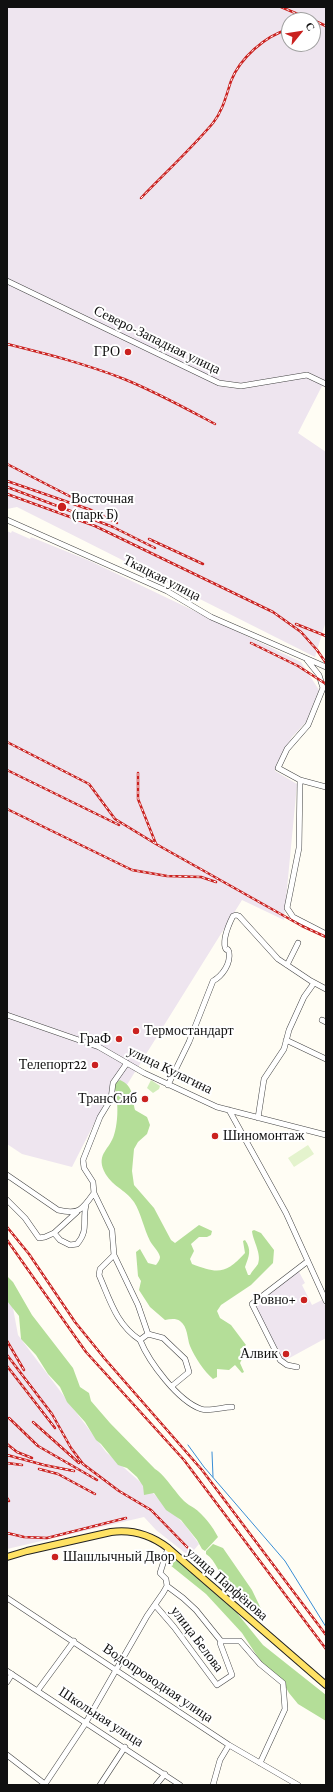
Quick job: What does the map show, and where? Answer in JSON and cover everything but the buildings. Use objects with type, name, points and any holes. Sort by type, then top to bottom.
[{"type":"main road","name":"улица Парфёнова","points":[[7,1558],[28,1551],[115,1531],[144,1534],[168,1548],[326,1685]]},
{"type":"street","name":"Северо-Западная улица","points":[[7,280],[219,383],[241,386],[308,375],[326,384]]},
{"type":"street","name":"Ткацкая улица","points":[[7,520],[167,591],[211,617],[326,667]]},
{"type":"street","name":"Ткацкая улица","points":[[300,780],[278,768],[287,749],[308,725],[324,688],[316,671],[305,658]]},
{"type":"street","points":[[326,787],[300,780],[299,848],[287,908],[294,917],[326,934]]},
{"type":"street","points":[[168,1085],[189,1042],[213,981],[221,977],[226,966],[229,953],[226,947],[226,936],[232,916],[238,916],[278,959],[314,983],[326,989]]},
{"type":"street","points":[[287,965],[298,943]]},
{"type":"street","points":[[258,1118],[264,1079],[284,1049],[289,1030],[304,997],[314,983]]},
{"type":"street","name":"улица Кулагина","points":[[7,1015],[99,1047],[168,1085],[217,1107],[304,1128],[326,1135]]},
{"type":"street","points":[[286,1040],[326,1060]]},
{"type":"street","points":[[126,1063],[112,1083],[111,1099],[100,1117],[83,1160],[84,1168],[93,1182],[94,1193],[112,1230],[114,1255],[138,1306],[148,1334]]},
{"type":"street","points":[[229,1110],[286,1213],[326,1301]]},
{"type":"street","points":[[7,1175],[58,1210],[77,1212]]},
{"type":"street","points":[[7,1200],[25,1218],[39,1238],[46,1238],[86,1205],[94,1193]]},
{"type":"street","points":[[54,1232],[66,1244],[73,1246],[77,1244],[85,1233],[84,1214],[86,1205]]},
{"type":"street","points":[[114,1255],[100,1269],[99,1275],[118,1319],[132,1335],[140,1340],[146,1354],[172,1386],[186,1399],[201,1409],[232,1406]]},
{"type":"street","points":[[297,1367],[287,1365],[280,1360],[252,1304],[308,1261]]},
{"type":"street","points":[[140,1340],[148,1334],[161,1336],[185,1359],[189,1372],[172,1386]]},
{"type":"street","points":[[7,1755],[46,1784],[167,1586],[166,1579],[160,1573],[168,1548]]},
{"type":"street","points":[[167,1586],[196,1610],[220,1641]]},
{"type":"street","name":"Водопроводная улица","points":[[7,1598],[74,1641],[229,1746],[298,1785]]},
{"type":"street","name":"улица Белова","points":[[155,1605],[174,1626],[217,1685],[232,1675],[220,1641],[240,1641],[260,1664],[281,1681],[284,1686],[285,1709],[260,1763]]},
{"type":"street","points":[[38,1690],[74,1641]]},
{"type":"street","name":"Школьная улица","points":[[7,1671],[125,1747],[180,1785]]},
{"type":"street","points":[[7,1682],[12,1674]]},
{"type":"street","points":[[212,1785],[220,1760],[229,1746]]},
{"type":"street","points":[[100,1785],[125,1747]]},
{"type":"street","points":[[156,1785],[165,1774]]},
{"type":"shaded area","points":[[7,7],[326,7],[326,387],[322,386],[298,433],[326,452],[326,621],[315,657],[17,507],[7,509]]},
{"type":"shaded area","points":[[7,531],[11,533],[12,531],[30,539],[31,537],[90,561],[301,662],[319,690],[306,722],[292,737],[276,765],[275,771],[297,784],[284,920],[242,900],[115,1104],[106,1100],[72,1167],[22,1154],[7,1144]]},
{"type":"shaded area","points":[[298,1270],[305,1283],[302,1285],[312,1305],[322,1300],[326,1307],[326,1338],[284,1361],[254,1304]]},
{"type":"shaded area","points":[[7,1301],[13,1308],[18,1335],[106,1452],[154,1494],[185,1525],[199,1544],[189,1556],[156,1530],[144,1517],[7,1549]]},
{"type":"green space","points":[[120,1080],[130,1089],[135,1110],[147,1117],[150,1125],[147,1134],[138,1142],[134,1149],[132,1171],[134,1185],[154,1208],[171,1240],[175,1243],[199,1225],[212,1231],[211,1235],[207,1237],[199,1237],[191,1244],[194,1251],[190,1259],[192,1264],[215,1270],[227,1268],[245,1253],[243,1241],[245,1240],[249,1247],[249,1256],[245,1267],[248,1275],[250,1275],[258,1264],[259,1260],[252,1231],[254,1230],[261,1233],[274,1250],[273,1263],[251,1285],[221,1305],[217,1311],[220,1318],[231,1325],[246,1345],[240,1349],[242,1359],[240,1363],[244,1372],[242,1373],[235,1365],[229,1370],[217,1369],[217,1377],[213,1379],[194,1355],[183,1323],[177,1319],[165,1320],[150,1307],[139,1290],[141,1281],[138,1276],[136,1252],[140,1249],[148,1263],[156,1265],[160,1257],[150,1241],[139,1211],[134,1202],[110,1180],[102,1165],[104,1152],[112,1140],[115,1131],[117,1106],[114,1088],[116,1083]]},
{"type":"green space","points":[[151,1080],[160,1086],[159,1089],[153,1093],[147,1088]]},
{"type":"green space","points":[[308,1145],[314,1154],[294,1167],[288,1158]]},
{"type":"green space","points":[[7,1276],[13,1282],[32,1315],[73,1368],[80,1387],[89,1393],[91,1401],[110,1423],[162,1475],[184,1501],[201,1514],[211,1525],[218,1537],[205,1551],[181,1520],[166,1510],[154,1493],[144,1495],[143,1486],[137,1477],[127,1468],[118,1465],[96,1440],[85,1422],[67,1402],[60,1387],[48,1374],[36,1355],[21,1339],[19,1316],[7,1301]]},
{"type":"green space","points":[[213,1544],[223,1548],[252,1590],[264,1615],[263,1617],[252,1612],[246,1594],[243,1591],[230,1586],[223,1578],[213,1560],[206,1554],[206,1551]]},
{"type":"green space","points":[[177,1560],[237,1613],[263,1645],[326,1695],[326,1721],[298,1704],[289,1693],[283,1682],[263,1665],[242,1633],[206,1594],[170,1565]]},
{"type":"waterway","points":[[188,1445],[204,1467],[285,1561],[326,1627]]},
{"type":"waterway","points":[[212,1452],[213,1477]]},
{"type":"railway","points":[[281,7],[293,12]]},
{"type":"railway","points":[[321,24],[326,26]]},
{"type":"railway","points":[[141,198],[187,152],[213,123],[222,108],[231,81],[240,64],[262,42],[281,32]]},
{"type":"railway","points":[[7,344],[81,364],[124,379],[215,424]]},
{"type":"railway","points":[[7,464],[83,503]]},
{"type":"railway","points":[[7,481],[91,510],[117,523]]},
{"type":"railway","points":[[7,487],[113,527],[155,548]]},
{"type":"railway","points":[[7,494],[95,526],[273,612],[301,632],[326,663]]},
{"type":"railway","points":[[149,539],[203,564]]},
{"type":"railway","points":[[296,624],[326,636]]},
{"type":"railway","points":[[251,643],[298,666],[326,684]]},
{"type":"railway","points":[[7,742],[89,784],[115,819],[156,844],[302,926],[326,937]]},
{"type":"railway","points":[[7,770],[119,825]]},
{"type":"railway","points":[[138,773],[138,799],[156,844]]},
{"type":"railway","points":[[7,809],[132,870],[167,876],[201,877],[216,882]]},
{"type":"railway","points":[[7,1227],[29,1254],[75,1322],[105,1359],[202,1470],[326,1635]]},
{"type":"railway","points":[[7,1240],[86,1352],[184,1460],[326,1649]]},
{"type":"railway","points":[[7,1341],[24,1370]]},
{"type":"railway","points":[[7,1355],[52,1414],[71,1448],[83,1464],[119,1491],[151,1510],[189,1549]]},
{"type":"railway","points":[[7,1366],[55,1428]]},
{"type":"railway","points":[[9,1418],[38,1446],[97,1480]]},
{"type":"railway","points":[[33,1422],[79,1463]]},
{"type":"railway","points":[[7,1444],[17,1452],[32,1458]]},
{"type":"railway","points":[[7,1455],[74,1471]]},
{"type":"railway","points":[[7,1463],[22,1465]]},
{"type":"railway","points":[[39,1469],[58,1474],[95,1494]]},
{"type":"railway","points":[[7,1533],[24,1537],[47,1538],[126,1518]]},
{"type":"place","name":"ГРО","points":[[128,352]]},
{"type":"place","name":"Восточная (парк Б)","points":[[62,507]]},
{"type":"place","name":"Термостандарт","points":[[136,1031]]},
{"type":"place","name":"ГраФ","points":[[119,1039]]},
{"type":"place","name":"Телепорт22","points":[[95,1065]]},
{"type":"place","name":"ТрансСиб","points":[[145,1099]]},
{"type":"place","name":"Шиномонтаж","points":[[215,1136]]},
{"type":"place","name":"Ровно+","points":[[304,1300]]},
{"type":"place","name":"Алвик","points":[[286,1354]]},
{"type":"place","name":"Шашлычный Двор","points":[[55,1557]]}]
